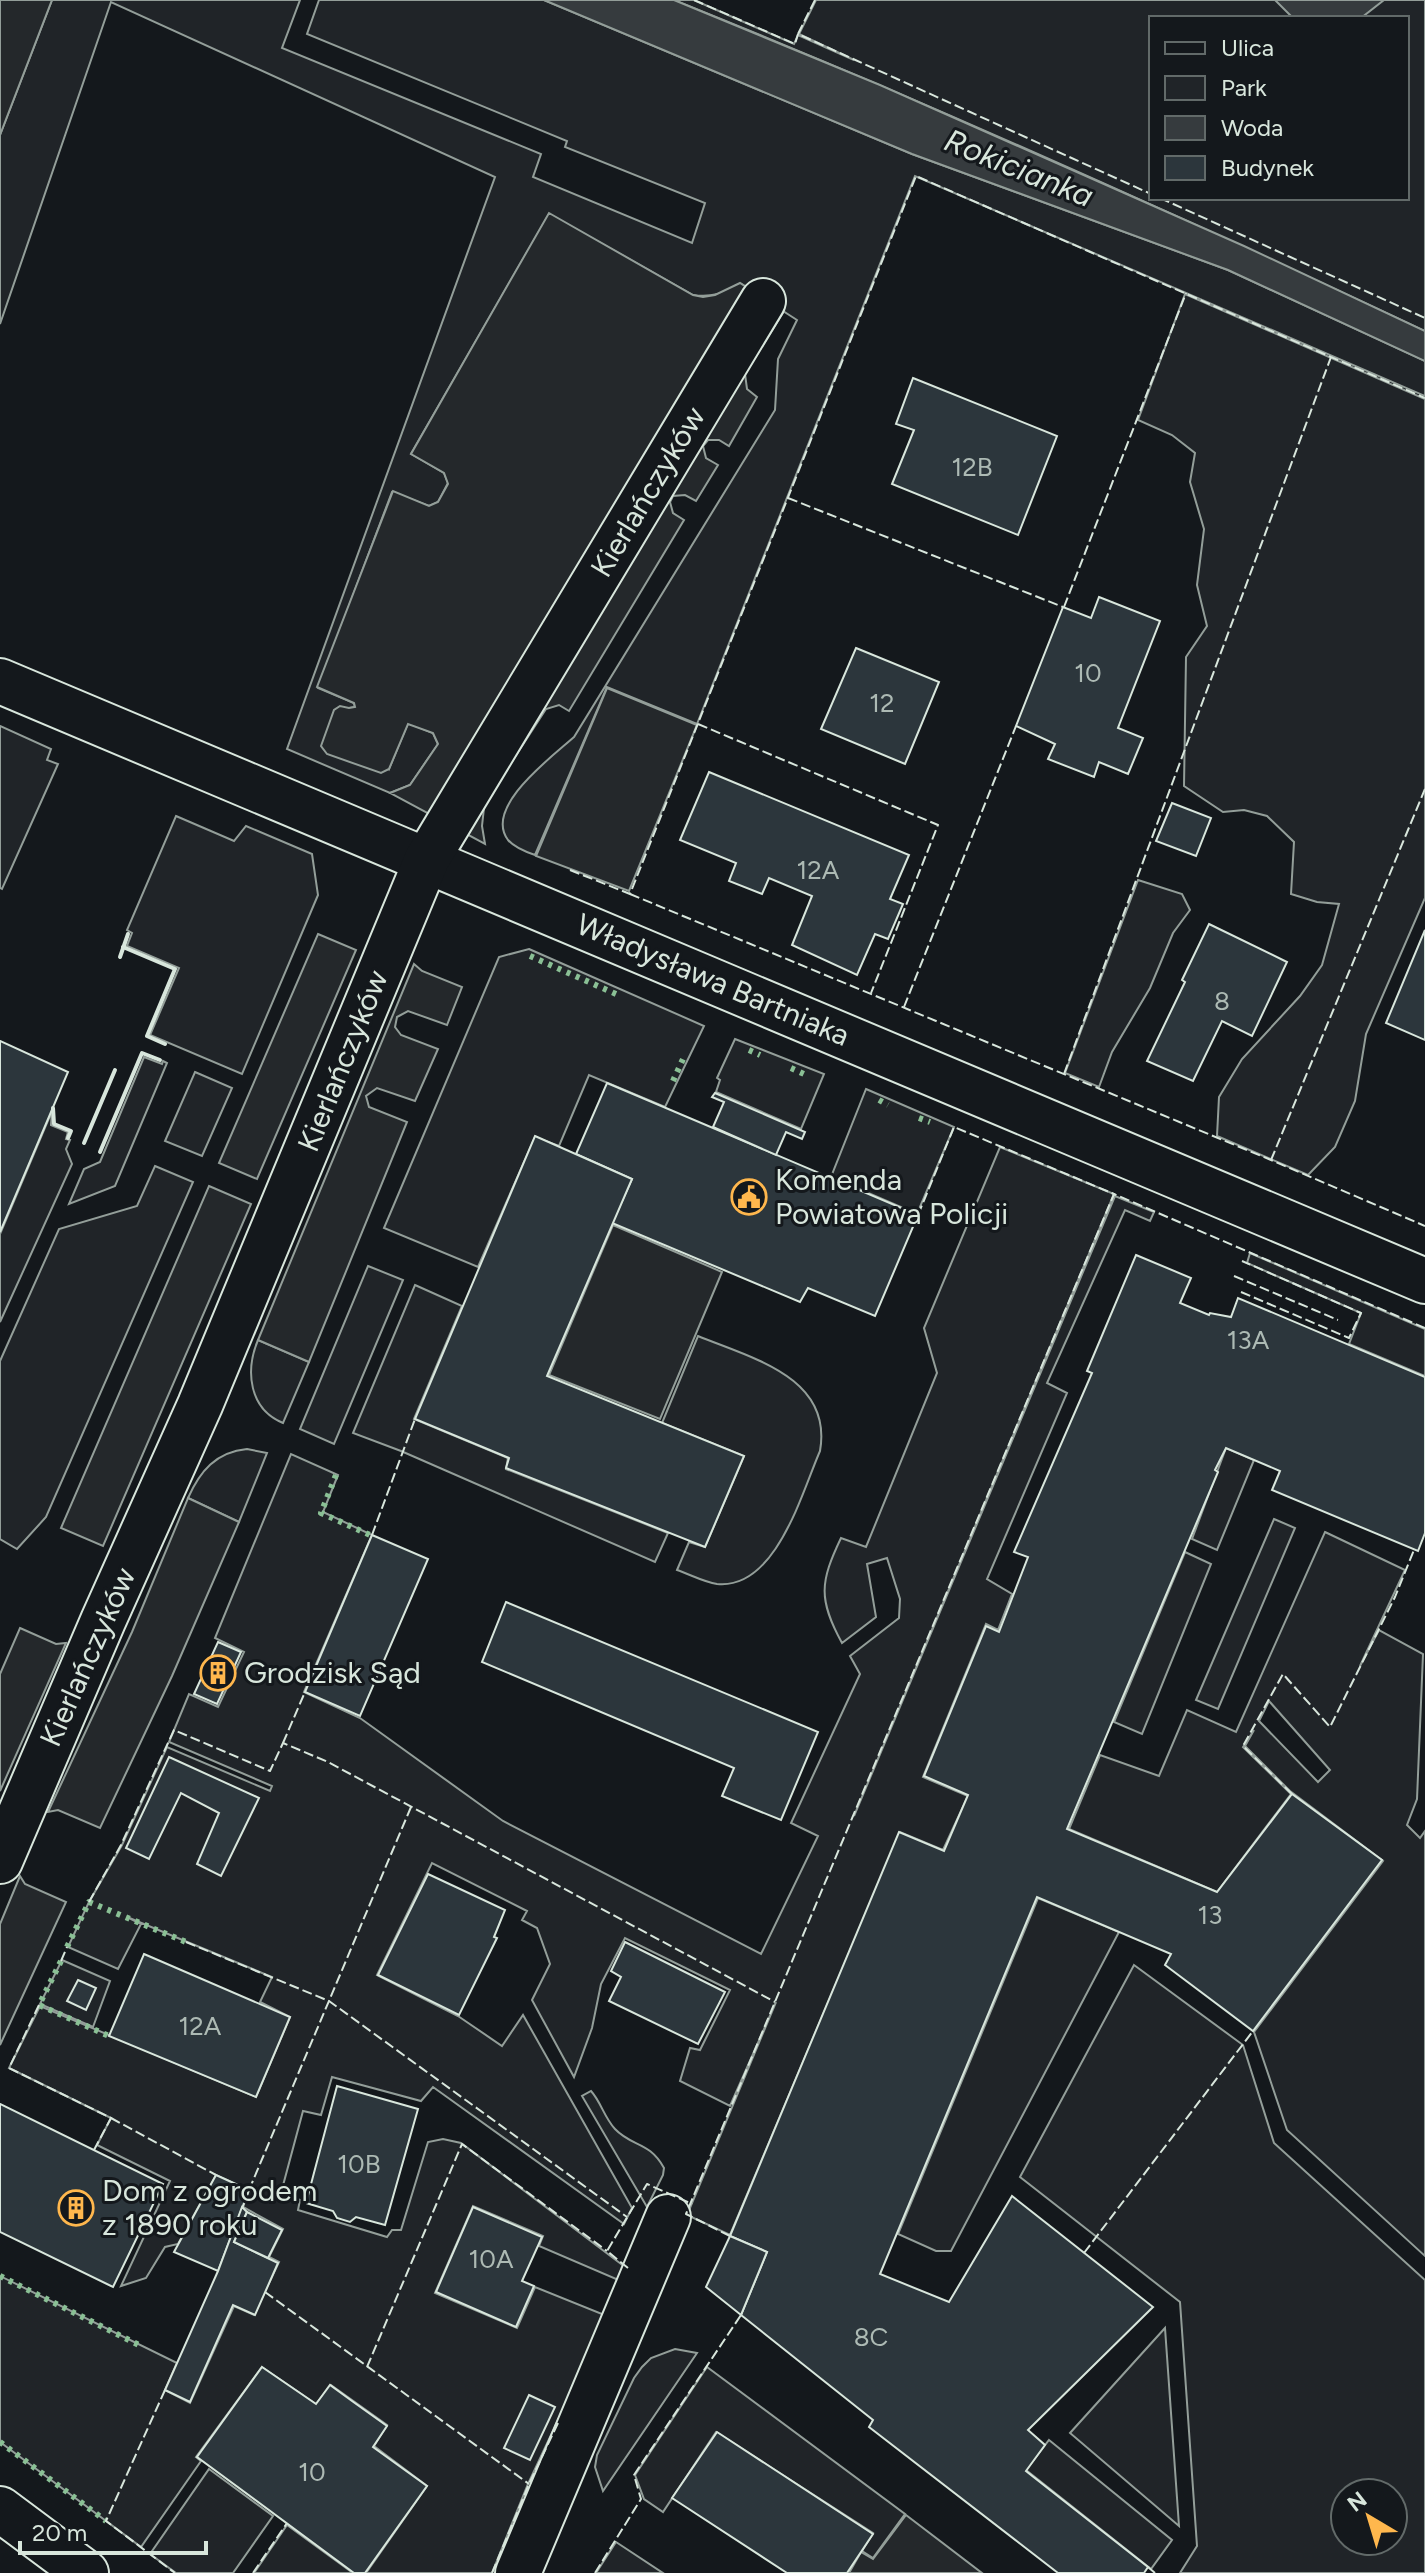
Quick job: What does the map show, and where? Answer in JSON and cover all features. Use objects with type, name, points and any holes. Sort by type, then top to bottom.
[{"type":"street","name":"Kierlańczyków","points":[[0,1861],[200,1405],[427,859],[763,301]]},
{"type":"street","name":"Władysława Bartniaka","points":[[0,681],[1425,1281]]},
{"type":"street","points":[[518,2573],[668,2217]]},
{"type":"street","points":[[0,2509],[86,2573]]},
{"type":"green space","points":[[52,0],[300,0],[282,48],[541,154],[533,177],[692,243],[705,203],[565,147],[567,141],[307,34],[319,0],[544,0],[912,154],[1228,270],[1425,361],[1425,396],[915,176],[697,724],[607,687],[535,855],[508,840],[503,827],[512,798],[537,769],[574,737],[775,410],[778,359],[797,320],[741,284],[718,294],[693,295],[549,214],[411,454],[444,473],[448,483],[438,502],[429,506],[392,492],[318,688],[354,703],[355,707],[349,708],[389,769],[408,723],[433,733],[438,744],[410,785],[390,793],[287,749],[495,177],[111,2],[0,324],[0,135]]},
{"type":"green space","points":[[674,0],[694,0],[794,44],[798,35],[854,60],[799,34],[816,0],[1425,0],[1425,331],[1052,160]]},
{"type":"green space","points":[[1185,294],[1425,399],[1425,898],[1366,1034],[1355,1101],[1335,1147],[1308,1175],[1217,1136],[1219,1097],[1242,1059],[1300,996],[1322,965],[1339,904],[1317,902],[1291,894],[1294,842],[1267,816],[1244,810],[1223,812],[1184,786],[1186,657],[1207,626],[1197,585],[1204,529],[1190,482],[1195,453],[1172,435],[1138,420]]},
{"type":"green space","points":[[0,726],[51,749],[47,760],[58,764],[2,889],[0,888]]},
{"type":"green space","points":[[176,816],[234,841],[246,826],[312,854],[318,895],[242,1074],[150,1035],[179,968],[127,946],[132,933],[127,930]]},
{"type":"green space","points":[[1138,880],[1182,894],[1190,910],[1173,933],[1150,988],[1112,1052],[1099,1087],[1065,1073]]},
{"type":"green space","points":[[529,949],[704,1026],[665,1107],[589,1075],[559,1146],[535,1137],[478,1267],[384,1228],[499,957]]},
{"type":"green space","points":[[735,1039],[824,1074],[801,1129],[716,1092],[720,1080],[717,1078]]},
{"type":"green space","points":[[144,1057],[167,1063],[115,1186],[69,1204],[84,1169],[100,1162]]},
{"type":"green space","points":[[195,1072],[232,1088],[202,1156],[165,1141]]},
{"type":"green space","points":[[866,1089],[954,1127],[917,1214],[831,1177]]},
{"type":"green space","points":[[52,1111],[51,1125],[68,1132],[66,1139],[70,1140],[66,1149],[72,1164],[0,1322],[0,1234]]},
{"type":"green space","points":[[1000,1147],[1114,1194],[854,1816],[1115,1196],[1154,1212],[1150,1221],[1125,1210],[1047,1383],[1067,1393],[987,1579],[1012,1594],[998,1630],[986,1624],[923,1777],[968,1796],[943,1850],[900,1832],[730,2235],[687,2215],[776,2002],[730,2106],[680,2081],[690,2048],[700,2050],[730,1990],[625,1938],[601,1984],[592,2028],[574,2077],[532,2000],[550,1964],[537,1928],[522,1920],[527,1911],[432,1863],[377,1975],[458,2016],[502,2046],[523,2015],[632,2208],[624,2224],[433,2087],[421,2101],[332,2077],[321,2115],[303,2111],[281,2193],[300,2200],[298,2210],[387,2237],[392,2230],[401,2230],[428,2142],[443,2139],[461,2143],[629,2270],[623,2282],[539,2246],[543,2236],[473,2206],[435,2293],[517,2328],[535,2287],[607,2316],[528,2484],[492,2573],[366,2573],[427,2486],[374,2446],[387,2425],[331,2385],[316,2404],[262,2367],[196,2457],[201,2461],[141,2547],[0,2442],[0,2276],[177,2363],[165,2390],[190,2403],[234,2306],[254,2315],[279,2262],[269,2257],[283,2229],[243,2207],[249,2190],[216,2175],[178,2244],[165,2247],[146,2278],[121,2286],[170,2181],[97,2145],[111,2118],[9,2068],[40,2006],[256,2097],[290,2017],[260,2002],[272,1977],[127,1917],[141,1924],[118,1969],[68,1947],[89,1902],[122,1845],[167,1747],[270,1791],[272,1786],[169,1742],[189,1694],[218,1707],[244,1652],[215,1638],[291,1454],[338,1475],[323,1512],[372,1535],[304,1692],[360,1718],[503,1821],[761,1954],[818,1836],[791,1823],[860,1674],[850,1656],[899,1618],[900,1599],[887,1558],[867,1564],[876,1617],[842,1643],[826,1602],[829,1567],[841,1538],[866,1547],[937,1373],[924,1328]]},
{"type":"green space","points":[[155,1166],[193,1182],[46,1517],[17,1549],[0,1539],[0,1361],[59,1229],[137,1206]]},
{"type":"green space","points":[[1250,1253],[1425,1329],[1425,1376],[1349,1344],[1361,1313],[1247,1263]]},
{"type":"green space","points":[[368,1266],[403,1280],[334,1444],[300,1429]]},
{"type":"green space","points":[[415,1285],[462,1306],[414,1419],[508,1458],[506,1469],[668,1533],[655,1562],[353,1433]]},
{"type":"green space","points":[[698,1336],[784,1374],[801,1388],[814,1405],[821,1426],[820,1451],[784,1535],[755,1572],[738,1582],[717,1584],[677,1570],[689,1542],[705,1547],[744,1456],[662,1423]]},
{"type":"green space","points":[[258,1340],[309,1362],[283,1423],[263,1408],[253,1388],[252,1364]]},
{"type":"green space","points":[[1226,1448],[1254,1460],[1217,1550],[1192,1539]]},
{"type":"green space","points":[[247,1449],[267,1453],[239,1522],[188,1498],[210,1464],[226,1454]]},
{"type":"green space","points":[[1274,1519],[1295,1528],[1218,1709],[1196,1700]]},
{"type":"green space","points":[[1325,1532],[1405,1570],[1360,1666],[1379,1630],[1423,1654],[1417,1799],[1407,1825],[1420,1838],[1425,1831],[1425,2256],[1287,2130],[1254,2032],[1383,1861],[1290,1791],[1245,1746],[1254,1730],[1243,1747],[1291,1794],[1217,1892],[1069,1829],[1100,1755],[1159,1776],[1187,1710],[1236,1732]],"holes":[[[1269,1701],[1330,1770],[1318,1782],[1259,1721]]]},
{"type":"green space","points":[[1185,1552],[1211,1564],[1142,1734],[1114,1722]]},
{"type":"green space","points":[[1038,1898],[1119,1932],[951,2251],[936,2251],[898,2234]]},
{"type":"green space","points":[[62,1960],[110,1981],[93,2027],[40,2004]]},
{"type":"green space","points":[[1134,1965],[1243,2045],[1274,2143],[1425,2280],[1425,2573],[1180,2573],[1197,2546],[1180,2302],[1020,2177]]},
{"type":"green space","points":[[591,2091],[615,2129],[652,2153],[664,2168],[647,2207],[582,2096]]},
{"type":"green space","points":[[1165,2328],[1179,2526],[1070,2433]]},
{"type":"green space","points":[[675,2349],[697,2353],[603,2491],[595,2467],[597,2455],[634,2378],[651,2358]]},
{"type":"green space","points":[[707,2367],[905,2514],[873,2558],[862,2551],[873,2533],[716,2432],[663,2512],[644,2499],[635,2475]]},
{"type":"green space","points":[[1049,2440],[1172,2540],[1151,2569],[1026,2470]]},
{"type":"green space","points":[[209,2469],[273,2516],[233,2573],[176,2573],[150,2554]]},
{"type":"green space","points":[[287,2525],[353,2573],[254,2573]]},
{"type":"green space","points":[[616,2542],[663,2573],[596,2573]]},
{"type":"shaded area","points":[[0,0],[52,0],[0,135]]},
{"type":"shaded area","points":[[549,213],[693,295],[715,295],[740,283],[784,311],[745,374],[747,389],[757,397],[729,446],[719,440],[708,440],[703,446],[706,458],[718,465],[696,501],[685,495],[673,496],[670,502],[673,513],[684,520],[569,711],[559,705],[546,709],[489,797],[482,826],[485,844],[390,793],[410,785],[438,744],[433,733],[408,724],[389,769],[381,773],[327,754],[321,746],[334,710],[340,706],[355,707],[354,703],[317,687],[393,491],[429,506],[438,502],[448,484],[444,473],[411,454]]},
{"type":"shaded area","points":[[607,688],[697,725],[629,891],[536,856]]},
{"type":"shaded area","points":[[318,934],[356,950],[257,1179],[219,1163]]},
{"type":"shaded area","points":[[414,964],[422,971],[462,987],[447,1025],[408,1011],[397,1017],[395,1027],[401,1035],[438,1049],[415,1101],[377,1088],[366,1096],[369,1107],[407,1122],[309,1362],[258,1340]]},
{"type":"shaded area","points":[[209,1186],[251,1204],[103,1546],[61,1528]]},
{"type":"shaded area","points":[[613,1225],[722,1272],[660,1419],[549,1375]]},
{"type":"shaded area","points":[[188,1498],[239,1522],[172,1676],[100,1828],[58,1810],[48,1812],[132,1632]]},
{"type":"shaded area","points":[[20,1628],[56,1644],[66,1643],[0,1791],[0,1674]]},
{"type":"shaded area","points":[[20,1876],[25,1884],[66,1902],[0,2045],[0,1924]]},
{"type":"shaded area","points":[[906,2515],[982,2573],[849,2573],[861,2552],[873,2559]]},
{"type":"water","name":"Rokicianka","points":[[544,0],[674,0],[880,85],[1244,246],[1425,331],[1425,361],[1228,270],[912,154]]},
{"type":"water","points":[[1275,0],[1384,0],[1364,16],[1291,16]]},
{"type":"building","points":[[913,378],[1057,436],[1018,535],[892,484],[914,430],[896,424]]},
{"type":"building","points":[[1099,597],[1160,621],[1118,728],[1143,738],[1128,774],[1099,762],[1094,777],[1048,759],[1055,744],[1016,726],[1063,607],[1091,618]]},
{"type":"building","points":[[856,648],[939,682],[905,764],[821,729]]},
{"type":"building","points":[[709,772],[909,855],[890,899],[903,904],[888,939],[875,934],[857,975],[792,945],[812,896],[769,878],[762,894],[729,881],[736,863],[680,840]]},
{"type":"building","points":[[1172,803],[1211,818],[1196,856],[1156,841]]},
{"type":"building","points":[[1209,924],[1287,962],[1252,1036],[1222,1021],[1193,1081],[1147,1061]]},
{"type":"building","points":[[1425,930],[1425,1040],[1386,1023]]},
{"type":"building","points":[[0,1041],[68,1072],[0,1232]]},
{"type":"building","name":"Komenda Powiatowa Policji","points":[[607,1083],[918,1215],[875,1316],[808,1288],[800,1302],[612,1223],[632,1179],[576,1154]]},
{"type":"building","points":[[715,1093],[805,1132],[802,1139],[786,1132],[776,1155],[713,1127],[724,1102],[712,1097]]},
{"type":"building","points":[[535,1136],[632,1179],[547,1376],[744,1456],[705,1547],[506,1468],[509,1458],[415,1419]]},
{"type":"building","points":[[1136,1255],[1191,1278],[1180,1303],[1209,1315],[1231,1317],[1238,1298],[1425,1377],[1425,1533],[1418,1551],[1272,1490],[1280,1471],[1226,1448],[1067,1829],[1217,1892],[1292,1794],[1382,1860],[1253,2031],[1165,1965],[1171,1954],[1037,1897],[880,2274],[949,2302],[1012,2196],[1153,2307],[1028,2430],[1045,2445],[1026,2471],[1148,2567],[1144,2573],[1058,2573],[869,2427],[873,2420],[741,2315],[767,2252],[730,2236],[899,1832],[944,1851],[968,1795],[924,1776],[986,1626],[999,1632],[1028,1557],[1014,1552],[1092,1373],[1087,1371]]},
{"type":"building","points":[[372,1535],[428,1559],[360,1716],[305,1692]]},
{"type":"building","points":[[506,1602],[818,1732],[781,1820],[722,1796],[734,1768],[482,1662]]},
{"type":"building","name":"Grodzisk Sąd","points":[[218,1642],[241,1652],[217,1704],[194,1694]]},
{"type":"building","points":[[169,1757],[259,1798],[221,1876],[197,1864],[219,1813],[181,1793],[149,1859],[126,1848]]},
{"type":"building","points":[[428,1874],[505,1910],[494,1937],[497,1938],[459,2015],[378,1975]]},
{"type":"building","points":[[625,1942],[725,1992],[698,2044],[609,2001],[621,1977],[611,1971]]},
{"type":"building","points":[[144,1954],[290,2017],[256,2097],[109,2036]]},
{"type":"building","points":[[78,1980],[96,1988],[86,2010],[67,2001]]},
{"type":"building","points":[[337,2086],[418,2109],[385,2225],[356,2217],[350,2222],[337,2218],[333,2211],[306,2203]]},
{"type":"building","name":"Dom z ogrodem z 1890 roku","points":[[0,2104],[163,2184],[113,2287],[0,2232]]},
{"type":"building","points":[[216,2175],[249,2190],[218,2271],[174,2252]]},
{"type":"building","points":[[242,2207],[247,2212],[234,2242],[278,2263],[255,2315],[233,2305],[190,2402],[165,2390],[218,2271]]},
{"type":"building","points":[[473,2207],[542,2237],[522,2281],[534,2286],[516,2327],[436,2292]]},
{"type":"building","points":[[247,2212],[282,2230],[268,2258],[234,2242]]},
{"type":"building","points":[[730,2236],[767,2252],[741,2315],[706,2287]]},
{"type":"building","points":[[262,2367],[316,2404],[330,2385],[387,2426],[373,2447],[427,2486],[365,2573],[354,2573],[197,2457]]},
{"type":"building","points":[[529,2395],[555,2407],[530,2460],[504,2448]]},
{"type":"building","points":[[717,2432],[873,2534],[847,2573],[787,2573],[672,2498]]},
{"type":"hedge","points":[[530,956],[616,994]]},
{"type":"hedge","points":[[749,1050],[760,1055]]},
{"type":"hedge","points":[[673,1081],[683,1059]]},
{"type":"hedge","points":[[791,1068],[804,1074]]},
{"type":"hedge","points":[[879,1100],[888,1105]]},
{"type":"hedge","points":[[919,1118],[930,1122]]},
{"type":"hedge","points":[[336,1475],[321,1513],[370,1535]]},
{"type":"hedge","points":[[67,1947],[89,1902],[186,1942]]},
{"type":"hedge","points":[[61,1961],[39,2005],[109,2036]]},
{"type":"hedge","points":[[0,2276],[141,2346]]},
{"type":"hedge","points":[[0,2442],[106,2521]]},
{"type":"fence","points":[[694,0],[795,44],[798,34]]},
{"type":"fence","points":[[815,0],[798,34],[1149,193]]},
{"type":"fence","points":[[570,870],[630,894],[916,176],[1425,398]]},
{"type":"fence","points":[[1164,200],[1425,318]]},
{"type":"fence","points":[[1064,607],[1186,293]]},
{"type":"fence","points":[[1064,1074],[1331,357]]},
{"type":"fence","points":[[788,498],[1063,607]]},
{"type":"fence","points":[[698,724],[938,825],[871,993]]},
{"type":"fence","points":[[904,1007],[1016,726]]},
{"type":"fence","points":[[1271,1160],[1425,789]]},
{"type":"fence","points":[[630,894],[1425,1226]]},
{"type":"fence","points":[[918,1215],[954,1127],[1114,1194]]},
{"type":"fence","points":[[730,2236],[686,2214],[1114,1194],[1425,1328]]},
{"type":"fence","points":[[1241,1292],[1349,1338],[1361,1313],[1242,1261]]},
{"type":"fence","points":[[1234,1276],[1338,1320]]},
{"type":"fence","points":[[372,1535],[415,1419]]},
{"type":"fence","points":[[1292,1794],[1243,1746],[1283,1674],[1330,1727],[1395,1597],[1414,1550]]},
{"type":"fence","points":[[283,1743],[305,1692]]},
{"type":"fence","points":[[89,1902],[121,1845],[174,1730],[270,1771],[283,1743],[328,1762],[775,2002]]},
{"type":"fence","points":[[249,2190],[411,1807]]},
{"type":"fence","points":[[186,1942],[329,2001],[627,2217]]},
{"type":"fence","points":[[61,1961],[67,1947]]},
{"type":"fence","points":[[39,2005],[9,2068],[111,2118],[94,2150]]},
{"type":"fence","points":[[1084,2253],[1253,2031]]},
{"type":"fence","points":[[111,2118],[216,2175]]},
{"type":"fence","points":[[367,2367],[462,2144],[607,2251]]},
{"type":"fence","points":[[628,2268],[607,2251],[647,2184],[692,2204]]},
{"type":"fence","points":[[265,2292],[529,2484]]},
{"type":"fence","points":[[595,2573],[641,2499],[634,2475],[741,2315]]},
{"type":"fence","points":[[165,2390],[106,2521],[175,2573]]},
{"type":"fence","points":[[492,2573],[558,2423]]},
{"type":"fence","points":[[253,2573],[287,2523]]},
{"type":"fence","points":[[1148,2567],[1155,2573]]},
{"type":"wall","points":[[120,957],[128,934]]},
{"type":"wall","points":[[123,947],[175,969],[147,1036],[165,1044]]},
{"type":"wall","points":[[100,1152],[142,1053],[160,1060]]},
{"type":"wall","points":[[84,1143],[115,1070]]},
{"type":"wall","points":[[53,1108],[54,1124],[71,1131],[68,1138]]},
{"type":"place","name":"Komenda Powiatowa Policji","points":[[749,1197]]},
{"type":"place","name":"Grodzisk Sąd","points":[[218,1673]]},
{"type":"place","name":"Dom z ogrodem z 1890 roku","points":[[76,2208]]}]
